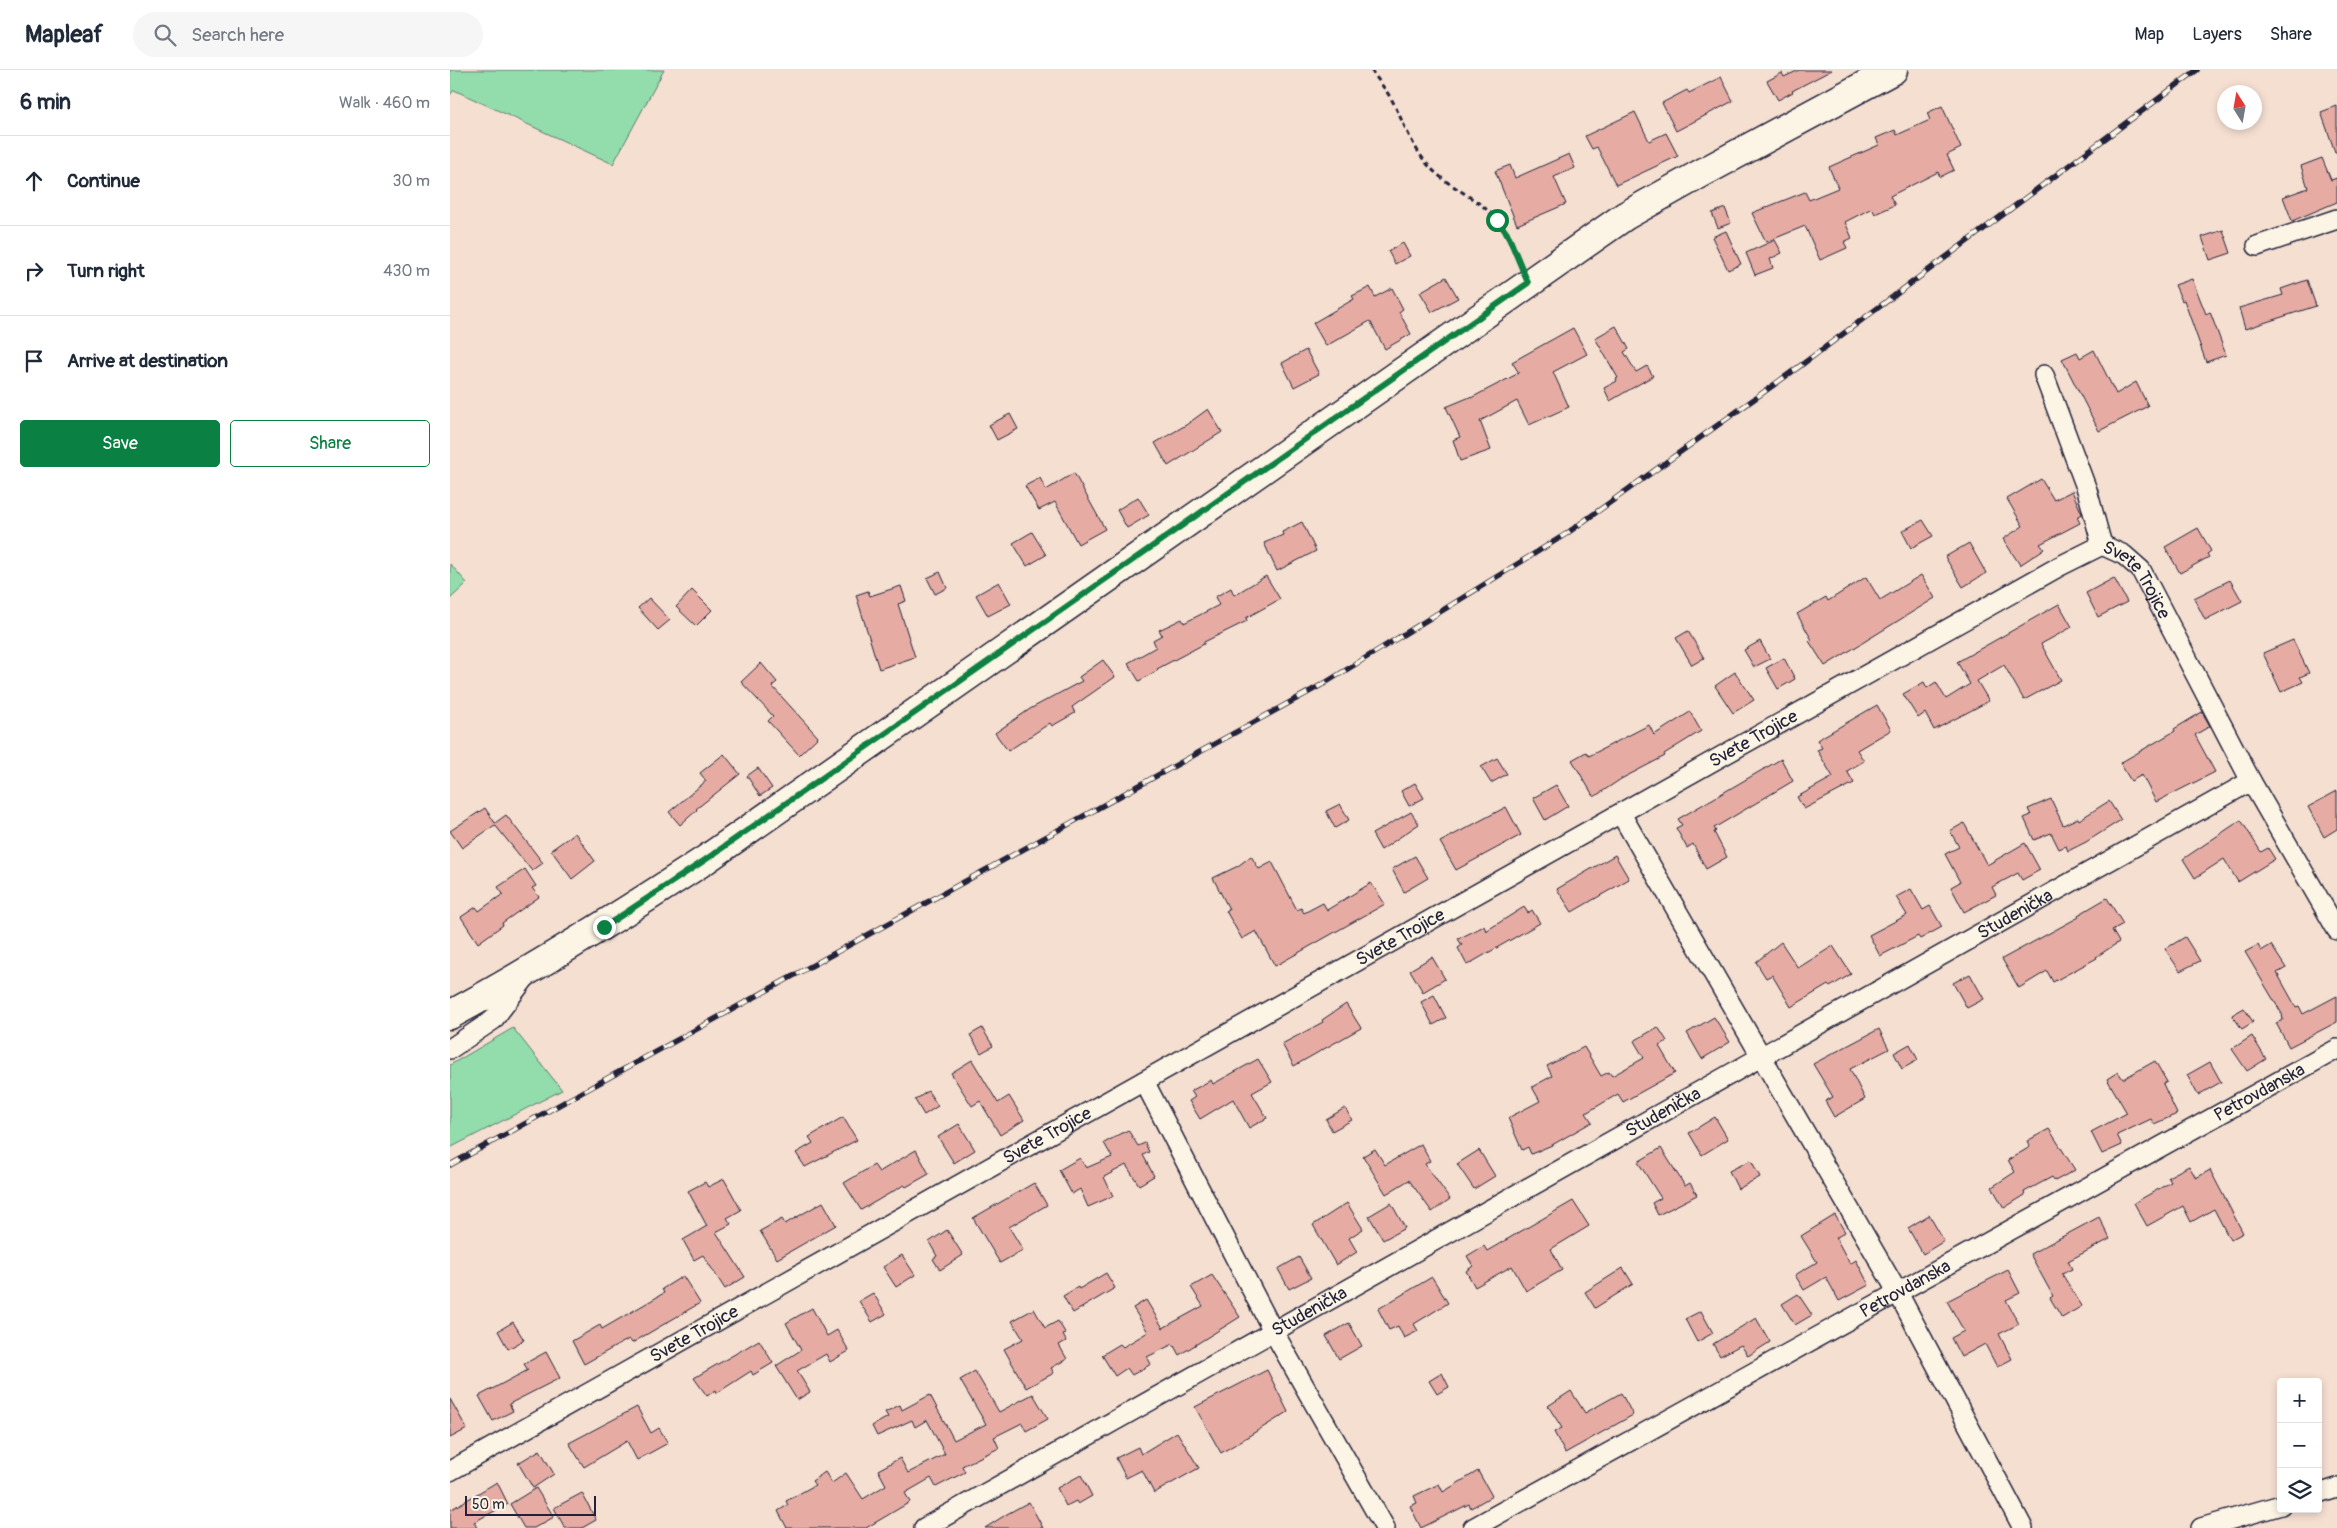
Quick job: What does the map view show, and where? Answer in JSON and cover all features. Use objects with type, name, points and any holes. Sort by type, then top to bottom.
[{"type":"main road","points":[[450,1015],[604,927],[705,860],[1626,216],[1893,70]]},
{"type":"street","points":[[2258,246],[2337,219]]},
{"type":"street","points":[[2044,375],[2087,490],[2102,545]]},
{"type":"street","name":"Svete Trojice","points":[[450,1471],[2060,566],[2102,545],[2124,555],[2141,570],[2251,781]]},
{"type":"street","points":[[2251,781],[2337,930]]},
{"type":"street","name":"Studenička","points":[[924,1528],[2251,781]]},
{"type":"street","points":[[1621,814],[1898,1293],[2023,1528]]},
{"type":"street","points":[[450,1049],[493,1020],[528,972]]},
{"type":"street","name":"Petrovdanska","points":[[1473,1528],[2337,1049]]},
{"type":"street","points":[[1144,1081],[1273,1331],[1385,1528]]},
{"type":"street","points":[[2322,1493],[2337,1488]]},
{"type":"street","points":[[2201,1528],[2277,1505]]},
{"type":"path","points":[[1371,70],[1392,100],[1411,143],[1429,167],[1451,186],[1484,207],[1497,220],[1508,235],[1528,283]]},
{"type":"green space","points":[[450,70],[664,70],[613,164],[454,90],[450,95]]},
{"type":"green space","points":[[450,564],[467,583],[450,599]]},
{"type":"green space","points":[[513,1028],[562,1090],[450,1148],[450,1065]]},
{"type":"building","points":[[1799,70],[1832,70],[1778,100],[1767,81],[1782,73],[1784,77]]},
{"type":"building","points":[[1721,77],[1733,101],[1676,131],[1662,103],[1687,90],[1689,93]]},
{"type":"building","points":[[1942,106],[1961,148],[1947,155],[1954,170],[1940,177],[1938,172],[1890,196],[1895,205],[1875,214],[1872,208],[1845,222],[1852,238],[1844,242],[1847,248],[1820,260],[1805,226],[1766,242],[1752,213],[1805,192],[1809,200],[1838,188],[1829,167],[1879,145],[1876,138],[1895,130],[1897,135],[1930,120],[1927,113]]},
{"type":"building","points":[[2337,106],[2337,152],[2335,152],[2321,112]]},
{"type":"building","points":[[1635,112],[1649,141],[1666,133],[1678,156],[1616,185],[1597,147],[1592,149],[1585,136]]},
{"type":"building","points":[[1569,154],[1575,168],[1554,177],[1566,204],[1517,225],[1495,171],[1510,165],[1515,178]]},
{"type":"building","points":[[2322,158],[2331,180],[2337,178],[2337,202],[2292,221],[2283,197],[2308,188],[2301,166]]},
{"type":"building","points":[[1725,208],[1731,223],[1718,228],[1712,213]]},
{"type":"building","points":[[2223,230],[2231,253],[2210,260],[2202,237]]},
{"type":"building","points":[[1726,231],[1741,264],[1728,270],[1712,237]]},
{"type":"building","points":[[1775,240],[1782,253],[1770,259],[1773,268],[1755,275],[1746,253]]},
{"type":"building","points":[[1403,243],[1410,256],[1395,264],[1388,251]]},
{"type":"building","points":[[1446,277],[1458,298],[1432,312],[1420,292]]},
{"type":"building","points":[[2192,279],[2206,314],[2210,312],[2226,355],[2206,362],[2184,300],[2182,301],[2175,285]]},
{"type":"building","points":[[2307,280],[2316,306],[2245,329],[2239,308],[2283,295],[2281,289]]},
{"type":"building","points":[[1370,287],[1375,297],[1392,288],[1403,309],[1399,312],[1411,334],[1385,349],[1370,321],[1326,346],[1313,323],[1354,299],[1352,296]]},
{"type":"building","points":[[1616,326],[1629,349],[1624,352],[1636,372],[1647,366],[1653,376],[1610,401],[1604,388],[1617,381],[1616,379],[1618,378],[1595,338]]},
{"type":"building","points":[[1573,328],[1587,354],[1553,372],[1569,407],[1529,425],[1517,401],[1480,421],[1491,450],[1460,461],[1453,440],[1460,437],[1446,407],[1471,398],[1519,373],[1512,362]]},
{"type":"building","points":[[1306,350],[1319,374],[1294,387],[1282,363]]},
{"type":"building","points":[[2094,350],[2116,394],[2136,382],[2148,406],[2099,431],[2062,359],[2077,352],[2080,358]]},
{"type":"building","points":[[1208,409],[1222,432],[1168,466],[1155,443],[1186,425]]},
{"type":"building","points":[[1010,414],[1018,429],[997,440],[989,425]]},
{"type":"building","points":[[1074,473],[1105,529],[1078,544],[1055,502],[1039,510],[1025,486],[1040,478],[1046,490]]},
{"type":"building","points":[[2041,479],[2054,500],[2072,491],[2082,514],[2077,517],[2080,523],[2040,544],[2044,549],[2020,565],[2003,539],[2023,526],[2007,499]]},
{"type":"building","points":[[1138,497],[1149,515],[1127,528],[1117,510]]},
{"type":"building","points":[[1923,520],[1933,536],[1911,548],[1902,531]]},
{"type":"building","points":[[1302,522],[1316,551],[1277,571],[1264,543],[1283,535],[1282,532]]},
{"type":"building","points":[[2198,528],[2211,551],[2207,554],[2209,557],[2180,573],[2165,547]]},
{"type":"building","points":[[1032,532],[1046,555],[1027,566],[1013,543]]},
{"type":"building","points":[[1969,543],[1986,573],[1963,587],[1945,557]]},
{"type":"building","points":[[940,572],[947,588],[935,594],[927,578]]},
{"type":"building","points":[[1921,575],[1935,598],[1825,666],[1809,641],[1812,640],[1797,614],[1826,597],[1828,601],[1866,577],[1880,600]]},
{"type":"building","points":[[1266,576],[1280,599],[1246,618],[1247,621],[1204,642],[1204,644],[1157,669],[1139,681],[1128,663],[1156,647],[1153,640],[1162,635],[1159,630],[1182,619],[1184,623],[1219,605],[1215,597],[1231,588],[1234,595]]},
{"type":"building","points":[[2114,578],[2127,602],[2098,617],[2086,593]]},
{"type":"building","points":[[2230,580],[2242,601],[2205,620],[2194,598]]},
{"type":"building","points":[[999,582],[1011,604],[988,616],[976,595]]},
{"type":"building","points":[[901,586],[906,601],[898,604],[915,657],[879,669],[856,595],[868,591],[870,596]]},
{"type":"building","points":[[692,590],[712,610],[696,626],[676,607]]},
{"type":"building","points":[[649,598],[670,620],[658,630],[638,608]]},
{"type":"building","points":[[2059,604],[2072,627],[2041,644],[2061,680],[2024,700],[2004,665],[1977,681],[1989,701],[1934,730],[1925,713],[1918,718],[1903,694],[1924,682],[1927,688],[1936,682],[1946,699],[1970,684],[1957,662]]},
{"type":"building","points":[[1688,631],[1704,658],[1692,665],[1676,638]]},
{"type":"building","points":[[2293,640],[2309,673],[2300,677],[2303,682],[2281,692],[2263,653]]},
{"type":"building","points":[[1760,641],[1770,659],[1754,667],[1744,650]]},
{"type":"building","points":[[1784,658],[1795,679],[1778,689],[1766,668]]},
{"type":"building","points":[[1103,660],[1115,677],[1072,707],[1075,713],[1052,726],[1050,723],[1008,751],[995,733],[1030,709],[1082,681],[1079,677]]},
{"type":"building","points":[[761,663],[777,682],[772,686],[818,737],[799,755],[768,721],[773,716],[741,682]]},
{"type":"building","points":[[1735,672],[1754,700],[1733,713],[1715,686]]},
{"type":"building","points":[[1877,705],[1891,730],[1857,750],[1864,761],[1847,771],[1854,783],[1804,809],[1797,797],[1833,777],[1817,750],[1822,748],[1817,740]]},
{"type":"building","points":[[1690,712],[1701,731],[1664,754],[1665,756],[1621,779],[1594,797],[1572,760],[1586,752],[1589,756],[1649,725],[1654,735]]},
{"type":"building","points":[[2202,712],[2210,726],[2195,735],[2215,772],[2156,802],[2142,775],[2131,781],[2120,763],[2175,731],[2174,729]]},
{"type":"building","points":[[724,754],[740,774],[696,809],[680,825],[669,812],[706,781],[700,773]]},
{"type":"building","points":[[1497,758],[1507,774],[1491,783],[1481,767]]},
{"type":"building","points":[[1781,759],[1793,781],[1714,828],[1716,831],[1714,832],[1727,857],[1706,869],[1693,844],[1687,848],[1676,828],[1682,825],[1678,819]]},
{"type":"building","points":[[758,768],[772,788],[760,796],[747,776]]},
{"type":"building","points":[[1415,783],[1424,798],[1409,806],[1401,791]]},
{"type":"building","points":[[1556,785],[1568,806],[1545,820],[1533,798]]},
{"type":"building","points":[[2337,791],[2337,829],[2324,837],[2308,807]]},
{"type":"building","points":[[2051,799],[2063,825],[2078,818],[2079,820],[2109,801],[2121,820],[2068,851],[2066,846],[2059,849],[2051,833],[2034,840],[2024,818],[2031,815],[2028,809]]},
{"type":"building","points":[[1340,804],[1349,820],[1335,828],[1326,811]]},
{"type":"building","points":[[1506,807],[1521,835],[1456,870],[1440,842]]},
{"type":"building","points":[[485,808],[495,823],[506,815],[543,863],[532,871],[495,825],[462,848],[450,831]]},
{"type":"building","points":[[1411,812],[1419,824],[1381,850],[1372,834]]},
{"type":"building","points":[[2241,820],[2261,852],[2268,848],[2275,859],[2238,882],[2224,859],[2195,878],[2183,859]]},
{"type":"building","points":[[1964,823],[1987,865],[2025,843],[2040,870],[2022,880],[2018,873],[1992,887],[1996,895],[1964,912],[1951,887],[1960,882],[1945,854],[1959,847],[1950,831]]},
{"type":"building","points":[[575,833],[595,861],[572,879],[551,850]]},
{"type":"building","points":[[1615,855],[1629,879],[1572,912],[1557,889]]},
{"type":"building","points":[[1251,856],[1259,869],[1272,862],[1297,910],[1301,908],[1304,913],[1323,903],[1327,910],[1371,883],[1385,904],[1275,966],[1256,931],[1242,939],[1226,911],[1229,909],[1213,878],[1238,866]]},
{"type":"building","points":[[1415,856],[1428,878],[1404,892],[1392,869]]},
{"type":"building","points":[[525,869],[536,886],[532,888],[539,897],[502,923],[503,925],[478,943],[461,917],[476,907],[479,911],[503,894],[498,887]]},
{"type":"building","points":[[1911,889],[1923,910],[1930,906],[1942,927],[1920,939],[1918,936],[1880,956],[1869,935],[1907,915],[1896,897]]},
{"type":"building","points":[[2107,898],[2123,924],[2112,930],[2119,942],[2097,958],[2053,982],[2047,971],[2019,988],[2002,959],[2079,917],[2078,915]]},
{"type":"building","points":[[1524,907],[1528,913],[1532,910],[1540,923],[1467,965],[1458,948],[1462,945],[1458,939],[1484,926],[1486,931]]},
{"type":"building","points":[[2185,937],[2200,961],[2180,971],[2165,949]]},
{"type":"building","points":[[1781,942],[1798,968],[1833,946],[1851,974],[1791,1007],[1772,975],[1766,978],[1756,962]]},
{"type":"building","points":[[2258,945],[2261,951],[2271,945],[2286,968],[2277,973],[2296,1007],[2299,1006],[2303,1014],[2337,996],[2337,1022],[2289,1047],[2276,1023],[2283,1020],[2282,1014],[2245,952]]},
{"type":"building","points":[[1432,957],[1445,979],[1423,992],[1410,970]]},
{"type":"building","points":[[1970,974],[1984,999],[1967,1008],[1953,983]]},
{"type":"building","points":[[1434,995],[1446,1018],[1433,1025],[1421,1002]]},
{"type":"building","points":[[1346,1004],[1361,1028],[1294,1066],[1282,1044],[1323,1022],[1322,1020]]},
{"type":"building","points":[[2244,1008],[2253,1022],[2242,1029],[2232,1015]]},
{"type":"building","points":[[1714,1017],[1730,1042],[1702,1059],[1687,1033]]},
{"type":"building","points":[[1658,1027],[1667,1041],[1659,1046],[1675,1073],[1623,1102],[1618,1094],[1586,1113],[1592,1122],[1552,1145],[1531,1154],[1528,1147],[1522,1150],[1508,1118],[1540,1101],[1532,1087],[1552,1076],[1547,1066],[1584,1047],[1601,1076],[1609,1072],[1612,1076],[1644,1058],[1634,1041]]},
{"type":"building","points":[[982,1028],[993,1046],[981,1053],[970,1035]]},
{"type":"building","points":[[1879,1029],[1889,1049],[1850,1069],[1865,1099],[1834,1117],[1825,1101],[1833,1097],[1813,1064]]},
{"type":"building","points":[[2252,1036],[2266,1059],[2247,1071],[2232,1049]]},
{"type":"building","points":[[1910,1044],[1918,1060],[1902,1069],[1894,1053]]},
{"type":"building","points":[[1258,1059],[1272,1082],[1252,1093],[1267,1118],[1249,1128],[1233,1099],[1200,1119],[1189,1101],[1195,1097],[1191,1091],[1211,1080],[1213,1084]]},
{"type":"building","points":[[972,1060],[998,1103],[1009,1096],[1024,1120],[1000,1135],[980,1101],[972,1106],[951,1073]]},
{"type":"building","points":[[2155,1061],[2167,1082],[2163,1084],[2177,1114],[2154,1124],[2151,1119],[2117,1135],[2122,1145],[2102,1154],[2091,1132],[2127,1113],[2107,1079],[2118,1072],[2123,1079]]},
{"type":"building","points":[[2210,1062],[2221,1082],[2198,1095],[2187,1075]]},
{"type":"building","points":[[928,1091],[938,1106],[924,1115],[915,1100]]},
{"type":"building","points":[[1345,1108],[1352,1120],[1332,1131],[1326,1119]]},
{"type":"building","points":[[843,1117],[857,1140],[805,1167],[796,1153],[813,1143],[809,1137]]},
{"type":"building","points":[[1715,1117],[1728,1139],[1702,1155],[1689,1133]]},
{"type":"building","points":[[959,1124],[975,1150],[954,1163],[938,1137]]},
{"type":"building","points":[[2049,1129],[2075,1170],[2055,1181],[2052,1177],[2024,1192],[2025,1195],[2004,1208],[1992,1187],[2015,1172],[2008,1160],[2030,1147],[2027,1141]]},
{"type":"building","points":[[1128,1130],[1138,1146],[1145,1143],[1149,1152],[1143,1155],[1154,1176],[1139,1185],[1126,1165],[1104,1177],[1113,1196],[1088,1207],[1080,1189],[1072,1194],[1059,1170],[1080,1158],[1086,1168],[1112,1157],[1104,1143]]},
{"type":"building","points":[[1421,1144],[1430,1161],[1425,1164],[1450,1199],[1432,1212],[1409,1180],[1386,1194],[1363,1156],[1375,1149],[1385,1165]]},
{"type":"building","points":[[1661,1148],[1685,1186],[1690,1183],[1697,1195],[1658,1215],[1652,1203],[1661,1198],[1638,1162]]},
{"type":"building","points":[[916,1150],[929,1174],[906,1187],[904,1185],[861,1210],[844,1183],[874,1165],[879,1172]]},
{"type":"building","points":[[1479,1150],[1495,1176],[1474,1189],[1457,1164]]},
{"type":"building","points":[[1751,1160],[1760,1177],[1738,1189],[1729,1171]]},
{"type":"building","points":[[2189,1166],[2196,1178],[2210,1170],[2243,1233],[2230,1240],[2214,1209],[2191,1222],[2183,1206],[2147,1226],[2134,1203],[2171,1182],[2168,1177]]},
{"type":"building","points":[[724,1179],[741,1210],[727,1218],[731,1224],[716,1232],[745,1277],[725,1289],[703,1255],[694,1260],[683,1240],[707,1226],[688,1191],[705,1182],[708,1187]]},
{"type":"building","points":[[1034,1183],[1047,1205],[1009,1227],[1023,1250],[1000,1263],[973,1218]]},
{"type":"building","points":[[1573,1201],[1589,1226],[1551,1249],[1562,1270],[1526,1291],[1512,1266],[1475,1287],[1466,1271],[1473,1266],[1467,1256],[1484,1246],[1487,1251]]},
{"type":"building","points":[[823,1202],[836,1225],[777,1259],[760,1231],[782,1219],[785,1224]]},
{"type":"building","points":[[1347,1203],[1363,1229],[1349,1238],[1357,1252],[1336,1265],[1313,1225]]},
{"type":"building","points":[[1391,1203],[1405,1228],[1383,1240],[1369,1216]]},
{"type":"building","points":[[1835,1215],[1845,1232],[1836,1238],[1850,1264],[1856,1260],[1869,1285],[1839,1301],[1826,1277],[1804,1290],[1795,1275],[1817,1262],[1801,1236]]},
{"type":"building","points":[[1929,1215],[1944,1241],[1923,1254],[1908,1228]]},
{"type":"building","points":[[2099,1217],[2110,1239],[2068,1261],[2072,1269],[2062,1274],[2082,1306],[2062,1318],[2050,1298],[2053,1296],[2030,1254]]},
{"type":"building","points":[[947,1230],[963,1255],[940,1270],[933,1259],[937,1256],[929,1242]]},
{"type":"building","points":[[902,1255],[915,1275],[896,1287],[883,1267]]},
{"type":"building","points":[[1299,1257],[1311,1278],[1289,1289],[1278,1269]]},
{"type":"building","points":[[1623,1268],[1633,1284],[1595,1308],[1585,1292]]},
{"type":"building","points":[[2008,1270],[2020,1293],[2006,1300],[2019,1324],[1999,1334],[2012,1359],[1997,1367],[1985,1344],[1961,1357],[1951,1338],[1964,1331],[1947,1301]]},
{"type":"building","points":[[1106,1273],[1115,1288],[1073,1313],[1063,1296]]},
{"type":"building","points":[[1212,1275],[1240,1317],[1179,1355],[1173,1344],[1147,1357],[1151,1364],[1132,1375],[1127,1368],[1115,1376],[1102,1355],[1120,1344],[1123,1347],[1148,1332],[1133,1308],[1146,1300],[1163,1328],[1203,1306],[1191,1287]]},
{"type":"building","points":[[683,1276],[700,1303],[632,1343],[629,1339],[584,1364],[572,1341],[600,1325],[602,1329],[664,1293],[662,1289]]},
{"type":"building","points":[[1432,1277],[1448,1303],[1414,1324],[1418,1331],[1404,1338],[1398,1326],[1389,1330],[1378,1309]]},
{"type":"building","points":[[873,1293],[886,1314],[872,1322],[859,1301]]},
{"type":"building","points":[[1798,1294],[1812,1315],[1795,1325],[1782,1304]]},
{"type":"building","points":[[812,1308],[827,1336],[837,1330],[849,1351],[830,1362],[826,1354],[797,1371],[810,1392],[797,1400],[776,1366],[801,1350],[786,1323]]},
{"type":"building","points":[[1034,1309],[1045,1328],[1058,1321],[1066,1334],[1063,1335],[1066,1341],[1059,1345],[1067,1359],[1051,1368],[1054,1373],[1026,1388],[1004,1349],[1023,1339],[1012,1321]]},
{"type":"building","points":[[1701,1311],[1713,1333],[1697,1342],[1685,1319]]},
{"type":"building","points":[[1756,1318],[1770,1342],[1748,1356],[1741,1345],[1720,1356],[1713,1344]]},
{"type":"building","points":[[513,1322],[524,1340],[508,1349],[498,1331]]},
{"type":"building","points":[[1349,1323],[1362,1346],[1339,1359],[1326,1336]]},
{"type":"building","points":[[759,1340],[773,1363],[753,1375],[751,1371],[717,1393],[716,1390],[707,1396],[694,1378]]},
{"type":"building","points":[[546,1352],[560,1378],[509,1404],[513,1411],[493,1421],[479,1396],[528,1370],[524,1364]]},
{"type":"building","points":[[1267,1370],[1288,1412],[1221,1453],[1195,1407]]},
{"type":"building","points":[[975,1371],[999,1412],[1033,1394],[1048,1419],[1026,1431],[1022,1423],[994,1437],[999,1448],[962,1466],[965,1472],[936,1487],[931,1478],[905,1493],[910,1502],[866,1528],[787,1528],[778,1511],[788,1505],[786,1501],[815,1485],[812,1481],[825,1472],[832,1483],[846,1473],[863,1499],[886,1485],[878,1470],[900,1458],[908,1473],[945,1454],[927,1420],[915,1427],[912,1420],[877,1436],[872,1426],[888,1417],[885,1412],[900,1405],[902,1410],[930,1395],[954,1440],[986,1424],[960,1380]]},
{"type":"building","points":[[1442,1373],[1449,1387],[1437,1394],[1429,1381]]},
{"type":"building","points":[[1571,1391],[1585,1413],[1621,1393],[1633,1415],[1565,1453],[1554,1432],[1562,1428],[1548,1406]]},
{"type":"building","points":[[450,1399],[467,1429],[450,1438]]},
{"type":"building","points":[[637,1407],[651,1433],[659,1428],[668,1443],[637,1460],[627,1441],[584,1467],[569,1443]]},
{"type":"building","points":[[1177,1432],[1199,1468],[1154,1493],[1142,1470],[1126,1478],[1116,1458],[1138,1447],[1141,1454]]},
{"type":"building","points":[[540,1450],[554,1474],[533,1488],[518,1463]]},
{"type":"building","points":[[1478,1471],[1492,1496],[1471,1508],[1469,1504],[1421,1528],[1410,1506],[1417,1503],[1414,1496],[1439,1484],[1443,1492]]},
{"type":"building","points":[[1081,1475],[1092,1496],[1078,1504],[1076,1501],[1066,1506],[1057,1488]]},
{"type":"building","points":[[497,1482],[508,1504],[474,1522],[477,1528],[450,1528],[450,1510]]},
{"type":"building","points":[[536,1488],[554,1517],[534,1528],[524,1528],[510,1504]]},
{"type":"building","points":[[582,1493],[596,1520],[582,1528],[565,1528],[554,1508]]},
{"type":"building","points":[[1029,1502],[1043,1528],[985,1528],[1007,1514]]},
{"type":"railway","points":[[450,1165],[1325,683],[1566,534],[1800,366],[2197,70]]},
{"type":"route","points":[[604,927],[705,860],[1528,283],[1508,235],[1497,220]]}]
